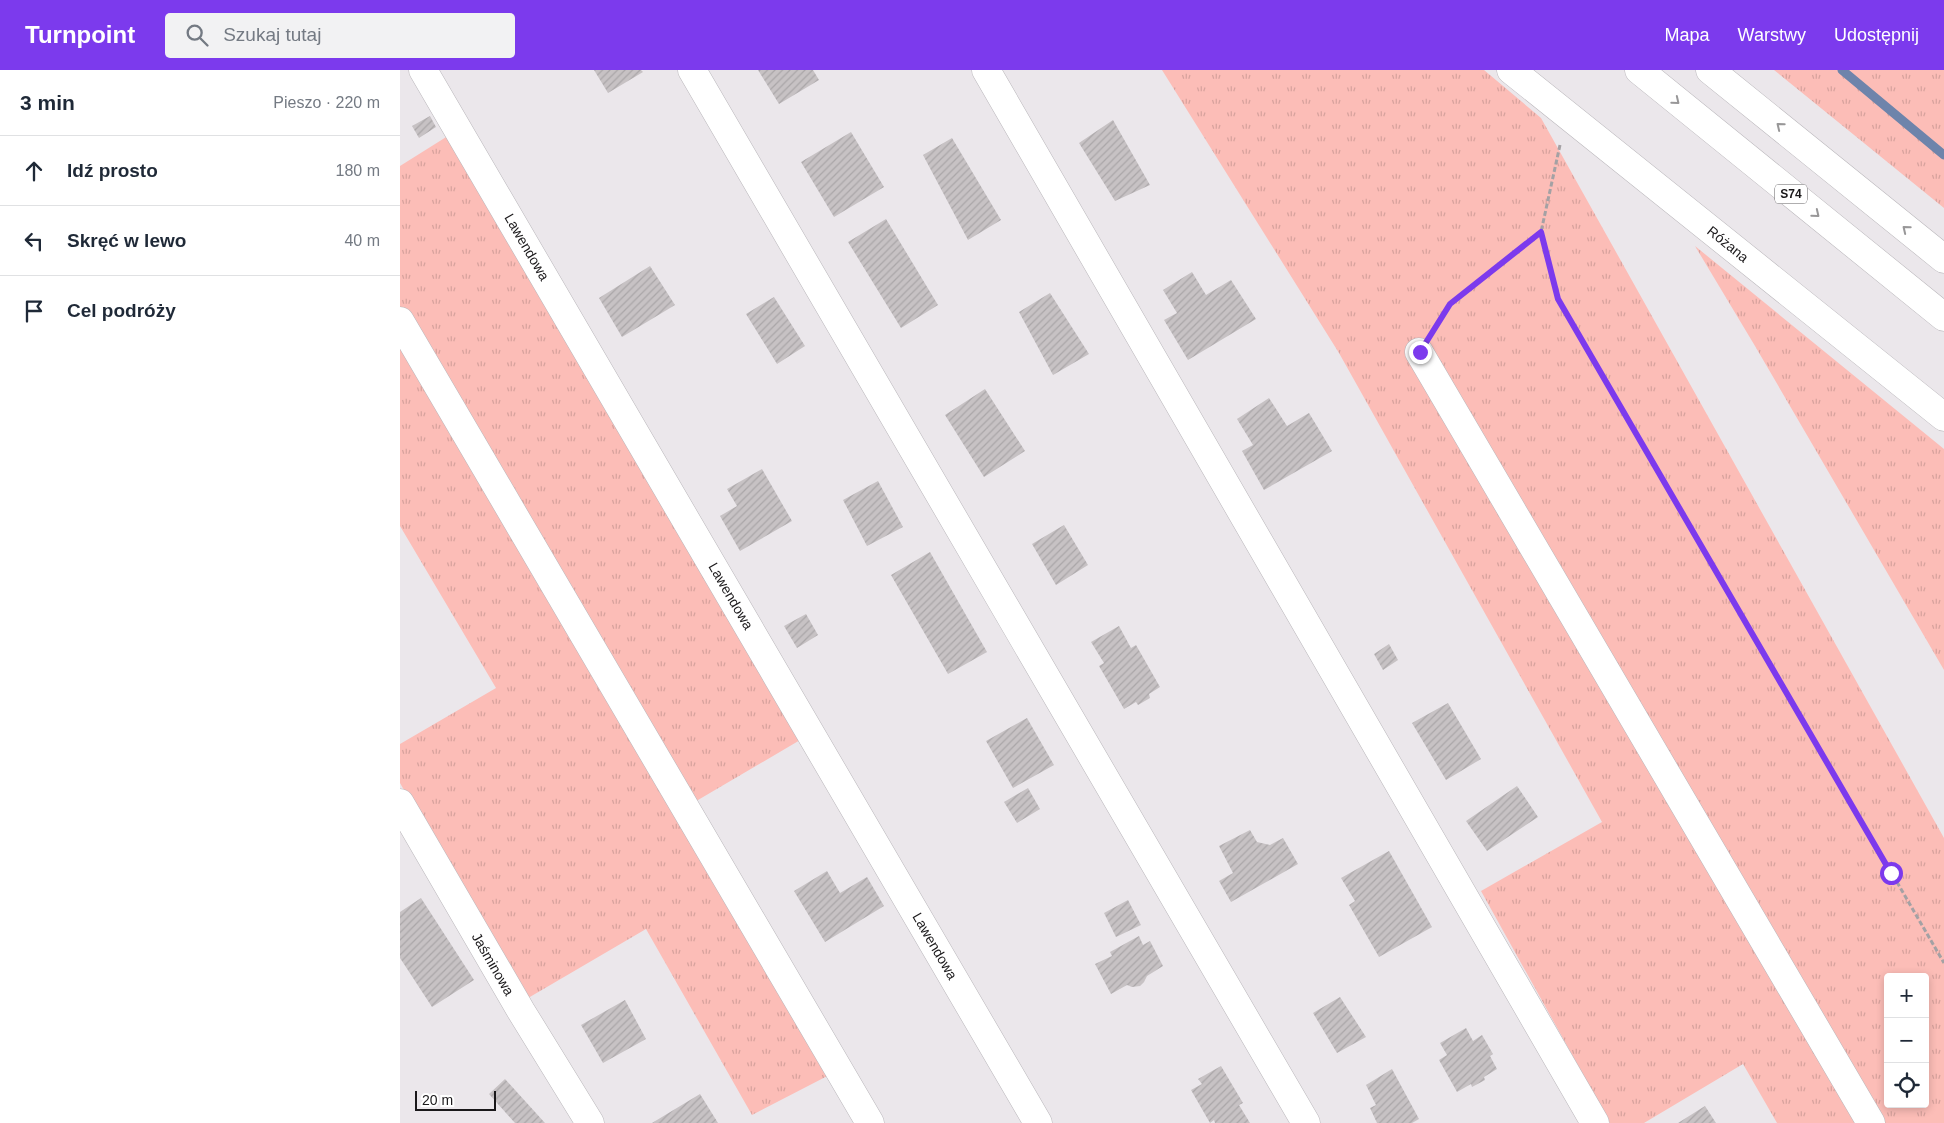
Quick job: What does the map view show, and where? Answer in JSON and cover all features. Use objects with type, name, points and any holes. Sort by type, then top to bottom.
[{"type":"main road","name":"Lawendowa","points":[[423,70],[1038,1123]]},
{"type":"main road","points":[[692,70],[1306,1123]]},
{"type":"main road","points":[[986,70],[1595,1123]]},
{"type":"main road","name":"Różana","points":[[1512,70],[1944,417]]},
{"type":"main road","name":"S74","points":[[1639,70],[1944,317]]},
{"type":"main road","points":[[1710,70],[1944,259]]},
{"type":"main road","points":[[400,321],[870,1123]]},
{"type":"main road","points":[[1420,352],[1871,1123]]},
{"type":"main road","name":"Jaśminowa","points":[[400,803],[520,1011],[590,1123]]},
{"type":"path","points":[[1567,115],[1541,232],[1558,299],[1944,963]]},
{"type":"path","points":[[1420,352],[1450,304],[1541,232]]},
{"type":"green space","points":[[1162,70],[1484,70],[1541,118],[1944,838],[1944,1123],[1777,1123],[1743,1064],[1644,1123],[1610,1123],[1481,891],[1602,822],[1339,353]]},
{"type":"green space","points":[[1774,70],[1944,70],[1944,208]]},
{"type":"green space","points":[[451,134],[812,733],[681,810],[839,1070],[752,1115],[646,929],[523,1001],[400,783],[400,744],[496,688],[400,526],[400,166]]},
{"type":"green space","points":[[1695,246],[1944,449],[1944,670],[1755,346]]},
{"type":"building","points":[[594,70],[641,70],[643,72],[608,93]]},
{"type":"building","points":[[758,70],[813,70],[819,80],[779,104]]},
{"type":"building","points":[[430,116],[436,127],[419,138],[412,126]]},
{"type":"building","points":[[1113,120],[1150,185],[1115,201],[1079,143]]},
{"type":"building","points":[[851,132],[884,187],[834,217],[801,162]]},
{"type":"building","points":[[952,138],[1001,220],[968,240],[923,155]]},
{"type":"building","points":[[886,219],[938,305],[901,328],[848,242]]},
{"type":"building","points":[[650,266],[675,305],[622,337],[599,298]]},
{"type":"building","points":[[1192,272],[1206,295],[1231,280],[1256,319],[1188,360],[1164,320],[1177,313],[1163,290]]},
{"type":"building","points":[[1050,293],[1089,354],[1053,375],[1019,312]]},
{"type":"building","points":[[774,297],[805,346],[777,364],[746,314]]},
{"type":"building","points":[[985,389],[1025,451],[984,477],[945,415]]},
{"type":"building","points":[[1269,398],[1287,426],[1309,413],[1332,451],[1264,490],[1242,451],[1253,445],[1237,419]]},
{"type":"building","points":[[762,469],[792,521],[740,551],[720,516],[737,506],[727,489]]},
{"type":"building","points":[[878,481],[903,527],[867,546],[843,500]]},
{"type":"building","points":[[1064,525],[1088,565],[1056,585],[1032,544]]},
{"type":"building","points":[[930,552],[987,652],[948,674],[891,575]]},
{"type":"building","points":[[806,614],[818,635],[797,648],[784,626]]},
{"type":"building","points":[[1119,626],[1131,648],[1136,645],[1160,687],[1149,694],[1150,698],[1138,705],[1136,702],[1124,709],[1099,666],[1104,663],[1091,642]]},
{"type":"building","points":[[1389,644],[1398,660],[1383,670],[1374,654]]},
{"type":"building","points":[[1448,703],[1481,759],[1446,780],[1412,723]]},
{"type":"building","points":[[1027,718],[1054,765],[1013,788],[986,741]]},
{"type":"building","points":[[1517,786],[1538,817],[1487,851],[1466,821]]},
{"type":"building","points":[[1028,788],[1040,809],[1017,823],[1004,802]]},
{"type":"building","points":[[1250,830],[1257,842],[1270,845],[1283,838],[1298,864],[1231,902],[1219,881],[1233,873],[1219,846]]},
{"type":"building","points":[[1389,851],[1432,927],[1379,957],[1349,905],[1355,901],[1341,878]]},
{"type":"building","points":[[827,871],[840,893],[867,877],[884,906],[825,942],[794,891]]},
{"type":"building","points":[[421,898],[474,980],[432,1007],[400,958],[400,912]]},
{"type":"building","points":[[1128,900],[1141,925],[1116,937],[1104,913]]},
{"type":"building","points":[[1139,936],[1143,945],[1150,941],[1163,966],[1147,976],[1140,986],[1132,987],[1127,985],[1111,994],[1095,964],[1112,956],[1110,952]]},
{"type":"building","points":[[1340,997],[1366,1037],[1337,1053],[1313,1013]]},
{"type":"building","points":[[625,1000],[646,1039],[603,1063],[581,1025]]},
{"type":"building","points":[[1466,1028],[1473,1041],[1482,1035],[1493,1054],[1490,1056],[1497,1069],[1484,1077],[1485,1080],[1472,1087],[1471,1084],[1457,1092],[1439,1060],[1447,1055],[1440,1043]]},
{"type":"building","points":[[1221,1066],[1243,1103],[1239,1105],[1250,1123],[1215,1123],[1214,1120],[1210,1123],[1191,1090],[1202,1084],[1198,1079]]},
{"type":"building","points":[[1392,1069],[1419,1119],[1412,1123],[1377,1123],[1370,1108],[1376,1105],[1366,1085]]},
{"type":"building","points":[[505,1079],[545,1123],[515,1123],[489,1094]]},
{"type":"building","points":[[700,1094],[718,1123],[652,1123]]},
{"type":"building","points":[[1705,1106],[1716,1123],[1678,1123]]},
{"type":"waterway","points":[[1842,70],[1944,155]]},
{"type":"route","points":[[1420,352],[1450,304],[1541,232],[1558,299],[1891,873]]}]
